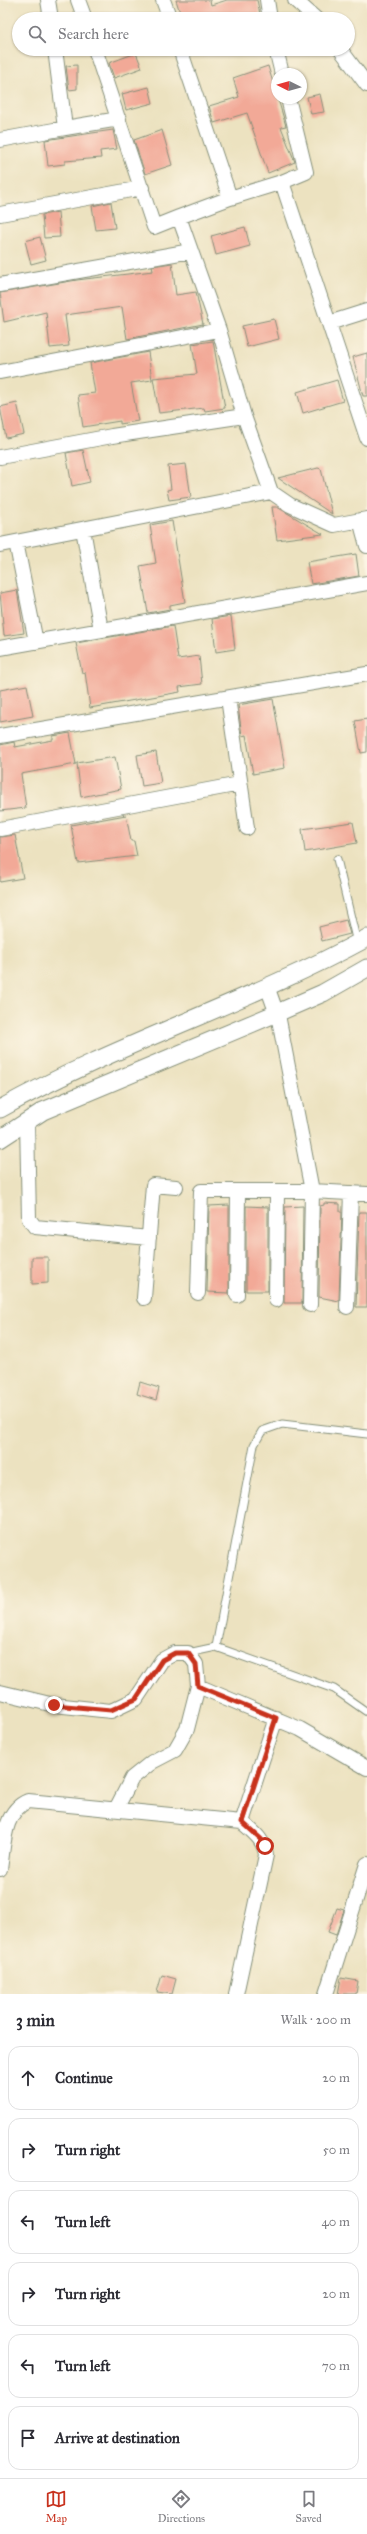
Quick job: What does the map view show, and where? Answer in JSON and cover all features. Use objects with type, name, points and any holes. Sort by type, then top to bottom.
[{"type":"street","points":[[48,0],[50,12]]},
{"type":"street","points":[[78,0],[82,12]]},
{"type":"street","points":[[163,0],[167,12]]},
{"type":"street","points":[[267,0],[269,12]]},
{"type":"street","points":[[295,0],[308,12]]},
{"type":"street","points":[[56,56],[65,128]]},
{"type":"street","points":[[97,56],[154,227],[230,198],[282,182],[306,172],[289,104]]},
{"type":"street","points":[[182,56],[230,198]]},
{"type":"street","points":[[278,56],[281,68]]},
{"type":"street","points":[[345,56],[367,85]]},
{"type":"street","points":[[0,140],[119,119]]},
{"type":"street","points":[[282,182],[329,323],[362,405],[367,438]]},
{"type":"street","points":[[0,214],[142,188]]},
{"type":"street","points":[[179,217],[219,330],[244,416],[271,492],[290,505],[334,525],[364,519],[367,546]]},
{"type":"street","points":[[0,285],[191,251]]},
{"type":"street","points":[[329,323],[367,311]]},
{"type":"street","points":[[0,372],[219,330]]},
{"type":"street","points":[[0,457],[112,436],[244,416]]},
{"type":"street","points":[[0,545],[271,492]]},
{"type":"street","points":[[84,529],[101,630]]},
{"type":"street","points":[[16,542],[36,642]]},
{"type":"street","points":[[0,648],[367,583]]},
{"type":"street","points":[[0,736],[367,674]]},
{"type":"street","points":[[228,698],[247,828]]},
{"type":"street","points":[[0,829],[240,784]]},
{"type":"street","points":[[0,1110],[48,1083],[267,986],[362,941]]},
{"type":"street","points":[[0,1139],[43,1110],[323,993],[367,968]]},
{"type":"street","points":[[267,986],[276,1013],[312,1191],[310,1305]]},
{"type":"street","points":[[27,1122],[29,1219],[35,1227],[149,1238]]},
{"type":"street","points":[[144,1298],[153,1185],[176,1187]]},
{"type":"street","points":[[198,1293],[201,1191],[312,1191],[367,1194]]},
{"type":"street","points":[[237,1295],[238,1192]]},
{"type":"street","points":[[276,1300],[277,1192]]},
{"type":"street","points":[[347,1307],[351,1193]]},
{"type":"street","points":[[0,1692],[54,1705],[111,1710],[136,1699],[162,1660],[175,1653],[192,1658],[198,1686],[188,1729],[175,1750],[152,1762],[132,1778],[116,1809]]},
{"type":"street","points":[[198,1686],[300,1729],[367,1768]]},
{"type":"street","points":[[242,1822],[276,1718]]},
{"type":"street","points":[[0,1869],[10,1815],[18,1805],[28,1801],[242,1822],[261,1839],[265,1846],[266,1855],[236,1994]]},
{"type":"street","points":[[326,1994],[367,1864]]},
{"type":"lane","points":[[337,859],[362,941]]},
{"type":"lane","points":[[216,1646],[254,1444],[262,1431],[282,1424],[367,1434]]},
{"type":"lane","points":[[192,1658],[216,1646],[334,1689],[367,1712]]},
{"type":"building","points":[[176,0],[210,0],[211,5],[227,0],[257,0],[260,12],[180,12]]},
{"type":"building","points":[[128,56],[137,56],[142,68],[114,78],[109,63]]},
{"type":"building","points":[[77,65],[77,89],[69,90],[66,66]]},
{"type":"building","points":[[268,66],[271,76],[271,104],[279,104],[286,126],[281,127],[295,162],[268,173],[247,113],[214,123],[209,106],[239,97],[233,78]]},
{"type":"building","points":[[149,87],[153,103],[126,110],[122,94]]},
{"type":"building","points":[[320,94],[324,112],[311,114],[307,97]]},
{"type":"building","points":[[113,130],[117,149],[100,151],[101,158],[65,161],[65,164],[48,166],[45,140]]},
{"type":"building","points":[[162,130],[172,165],[145,174],[134,140]]},
{"type":"building","points":[[111,202],[115,228],[96,230],[92,206]]},
{"type":"building","points":[[58,212],[60,237],[44,238],[42,215]]},
{"type":"building","points":[[245,227],[250,246],[216,255],[211,236]]},
{"type":"building","points":[[40,237],[46,260],[31,264],[25,241]]},
{"type":"building","points":[[172,263],[176,295],[196,292],[203,324],[127,339],[122,307],[65,315],[69,346],[50,348],[46,312],[4,322],[0,293],[77,280],[153,271],[152,266]]},
{"type":"building","points":[[274,319],[279,339],[247,347],[242,326]]},
{"type":"building","points":[[213,341],[225,408],[205,411],[204,408],[159,413],[153,378],[197,374],[192,344]]},
{"type":"building","points":[[148,352],[152,380],[131,383],[138,421],[120,424],[120,421],[83,427],[78,395],[95,393],[90,363]]},
{"type":"building","points":[[367,353],[367,396],[363,396],[353,357]]},
{"type":"building","points":[[337,380],[343,401],[303,413],[297,392]]},
{"type":"building","points":[[17,403],[24,434],[6,438],[0,407]]},
{"type":"building","points":[[83,450],[90,482],[72,486],[66,453]]},
{"type":"building","points":[[186,464],[191,497],[169,500],[167,490],[171,489],[168,466]]},
{"type":"building","points":[[318,468],[321,469],[332,514],[278,478]]},
{"type":"building","points":[[272,507],[277,507],[323,534],[277,540]]},
{"type":"building","points":[[172,521],[185,602],[170,605],[170,609],[148,613],[140,566],[156,563],[150,525]]},
{"type":"building","points":[[356,554],[359,576],[311,584],[307,562]]},
{"type":"building","points":[[17,590],[24,633],[4,636],[0,593]]},
{"type":"building","points":[[231,616],[235,649],[216,652],[212,619]]},
{"type":"building","points":[[173,626],[178,659],[199,656],[202,684],[179,687],[180,692],[90,708],[85,672],[82,673],[76,643]]},
{"type":"building","points":[[27,685],[33,716],[0,722],[0,690]]},
{"type":"building","points":[[273,699],[285,768],[253,774],[246,735],[242,736],[238,705]]},
{"type":"building","points":[[367,719],[367,752],[361,753],[355,721]]},
{"type":"building","points":[[70,733],[76,764],[21,774],[26,808],[0,811],[0,745],[14,742],[15,747],[53,740],[53,736]]},
{"type":"building","points":[[156,752],[161,783],[142,786],[137,755]]},
{"type":"building","points":[[115,757],[121,789],[81,797],[77,763]]},
{"type":"building","points":[[126,815],[131,841],[134,841],[137,856],[78,863],[71,825]]},
{"type":"building","points":[[353,822],[357,843],[305,852],[302,829]]},
{"type":"building","points":[[15,835],[23,878],[0,882],[0,837]]},
{"type":"building","points":[[346,920],[350,934],[322,941],[319,927]]},
{"type":"building","points":[[324,1203],[340,1204],[340,1212],[342,1212],[339,1301],[319,1297],[320,1206],[324,1205]]},
{"type":"building","points":[[229,1205],[229,1293],[207,1292],[209,1206]]},
{"type":"building","points":[[246,1206],[268,1207],[268,1291],[246,1291]]},
{"type":"building","points":[[303,1206],[302,1303],[284,1303],[285,1207]]},
{"type":"building","points":[[359,1212],[367,1212],[367,1307],[356,1307]]},
{"type":"building","points":[[32,1257],[48,1257],[48,1283],[32,1284]]},
{"type":"building","points":[[140,1382],[159,1388],[156,1400],[137,1394]]},
{"type":"building","points":[[337,1908],[344,1910],[336,1935],[328,1932]]},
{"type":"building","points":[[162,1975],[176,1979],[172,1994],[157,1992]]},
{"type":"building","points":[[341,1978],[358,1981],[356,1994],[338,1994]]},
{"type":"route","points":[[54,1705],[111,1710],[136,1699],[162,1660],[175,1653],[188,1653],[196,1664],[198,1686],[276,1718],[242,1822],[261,1839],[265,1846]]}]
